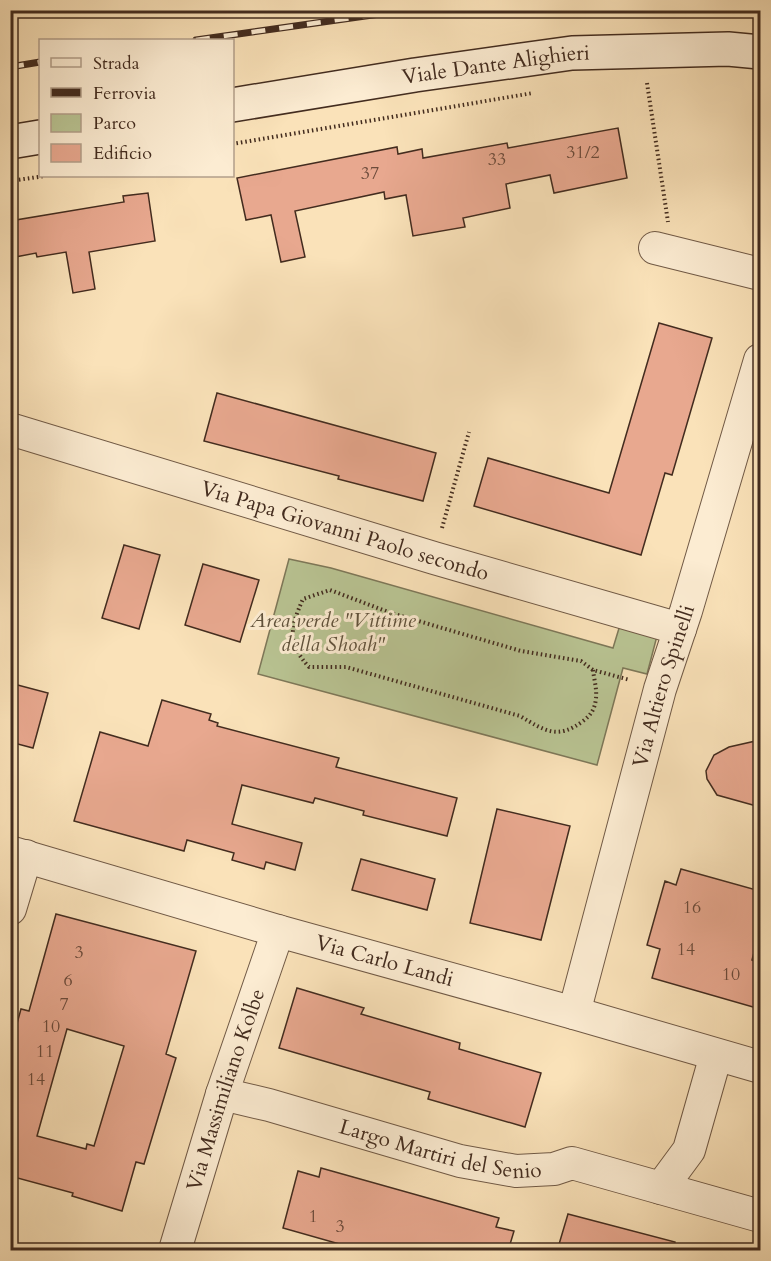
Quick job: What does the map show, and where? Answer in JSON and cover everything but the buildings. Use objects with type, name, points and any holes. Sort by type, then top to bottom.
[{"type":"street","name":"Viale Dante Alighieri","points":[[234,105],[415,75],[572,53],[717,49],[760,52]]},
{"type":"street","points":[[10,142],[39,137]]},
{"type":"street","points":[[664,250],[760,273]]},
{"type":"street","name":"Via Altiero Spinelli","points":[[574,1013],[660,688],[680,629],[760,360]]},
{"type":"street","name":"Via Papa Giovanni Paolo secondo","points":[[10,429],[434,558],[680,629]]},
{"type":"street","points":[[10,909],[18,854]]},
{"type":"street","name":"Via Carlo Landi","points":[[18,854],[278,931],[760,1067]]},
{"type":"street","name":"Via Massimiliano Kolbe","points":[[175,1251],[222,1094],[278,931]]},
{"type":"street","points":[[661,1188],[689,1150],[716,1055]]},
{"type":"street","name":"Largo Martiri del Senio","points":[[222,1094],[269,1105],[460,1161],[516,1171],[554,1169],[572,1163],[760,1216]]},
{"type":"path","points":[[636,83],[658,83]]},
{"type":"path","points":[[647,83],[664,250]]},
{"type":"path","points":[[234,144],[537,92]]},
{"type":"path","points":[[10,181],[39,177]]},
{"type":"path","points":[[434,558],[469,432]]},
{"type":"path","points":[[593,670],[597,697],[592,714],[570,731],[554,732],[540,728],[520,716],[345,667],[309,667],[298,655],[291,635],[303,599],[330,590],[391,614],[521,651],[580,661],[593,670],[660,688]]},
{"type":"green space","name":"Area verde \"Vittime della Shoah\"","points":[[289,559],[331,568],[613,648],[620,625],[657,636],[647,674],[623,668],[597,765],[258,674]]},
{"type":"railway","points":[[203,39],[408,10]]},
{"type":"railway","points":[[10,67],[39,62]]}]
